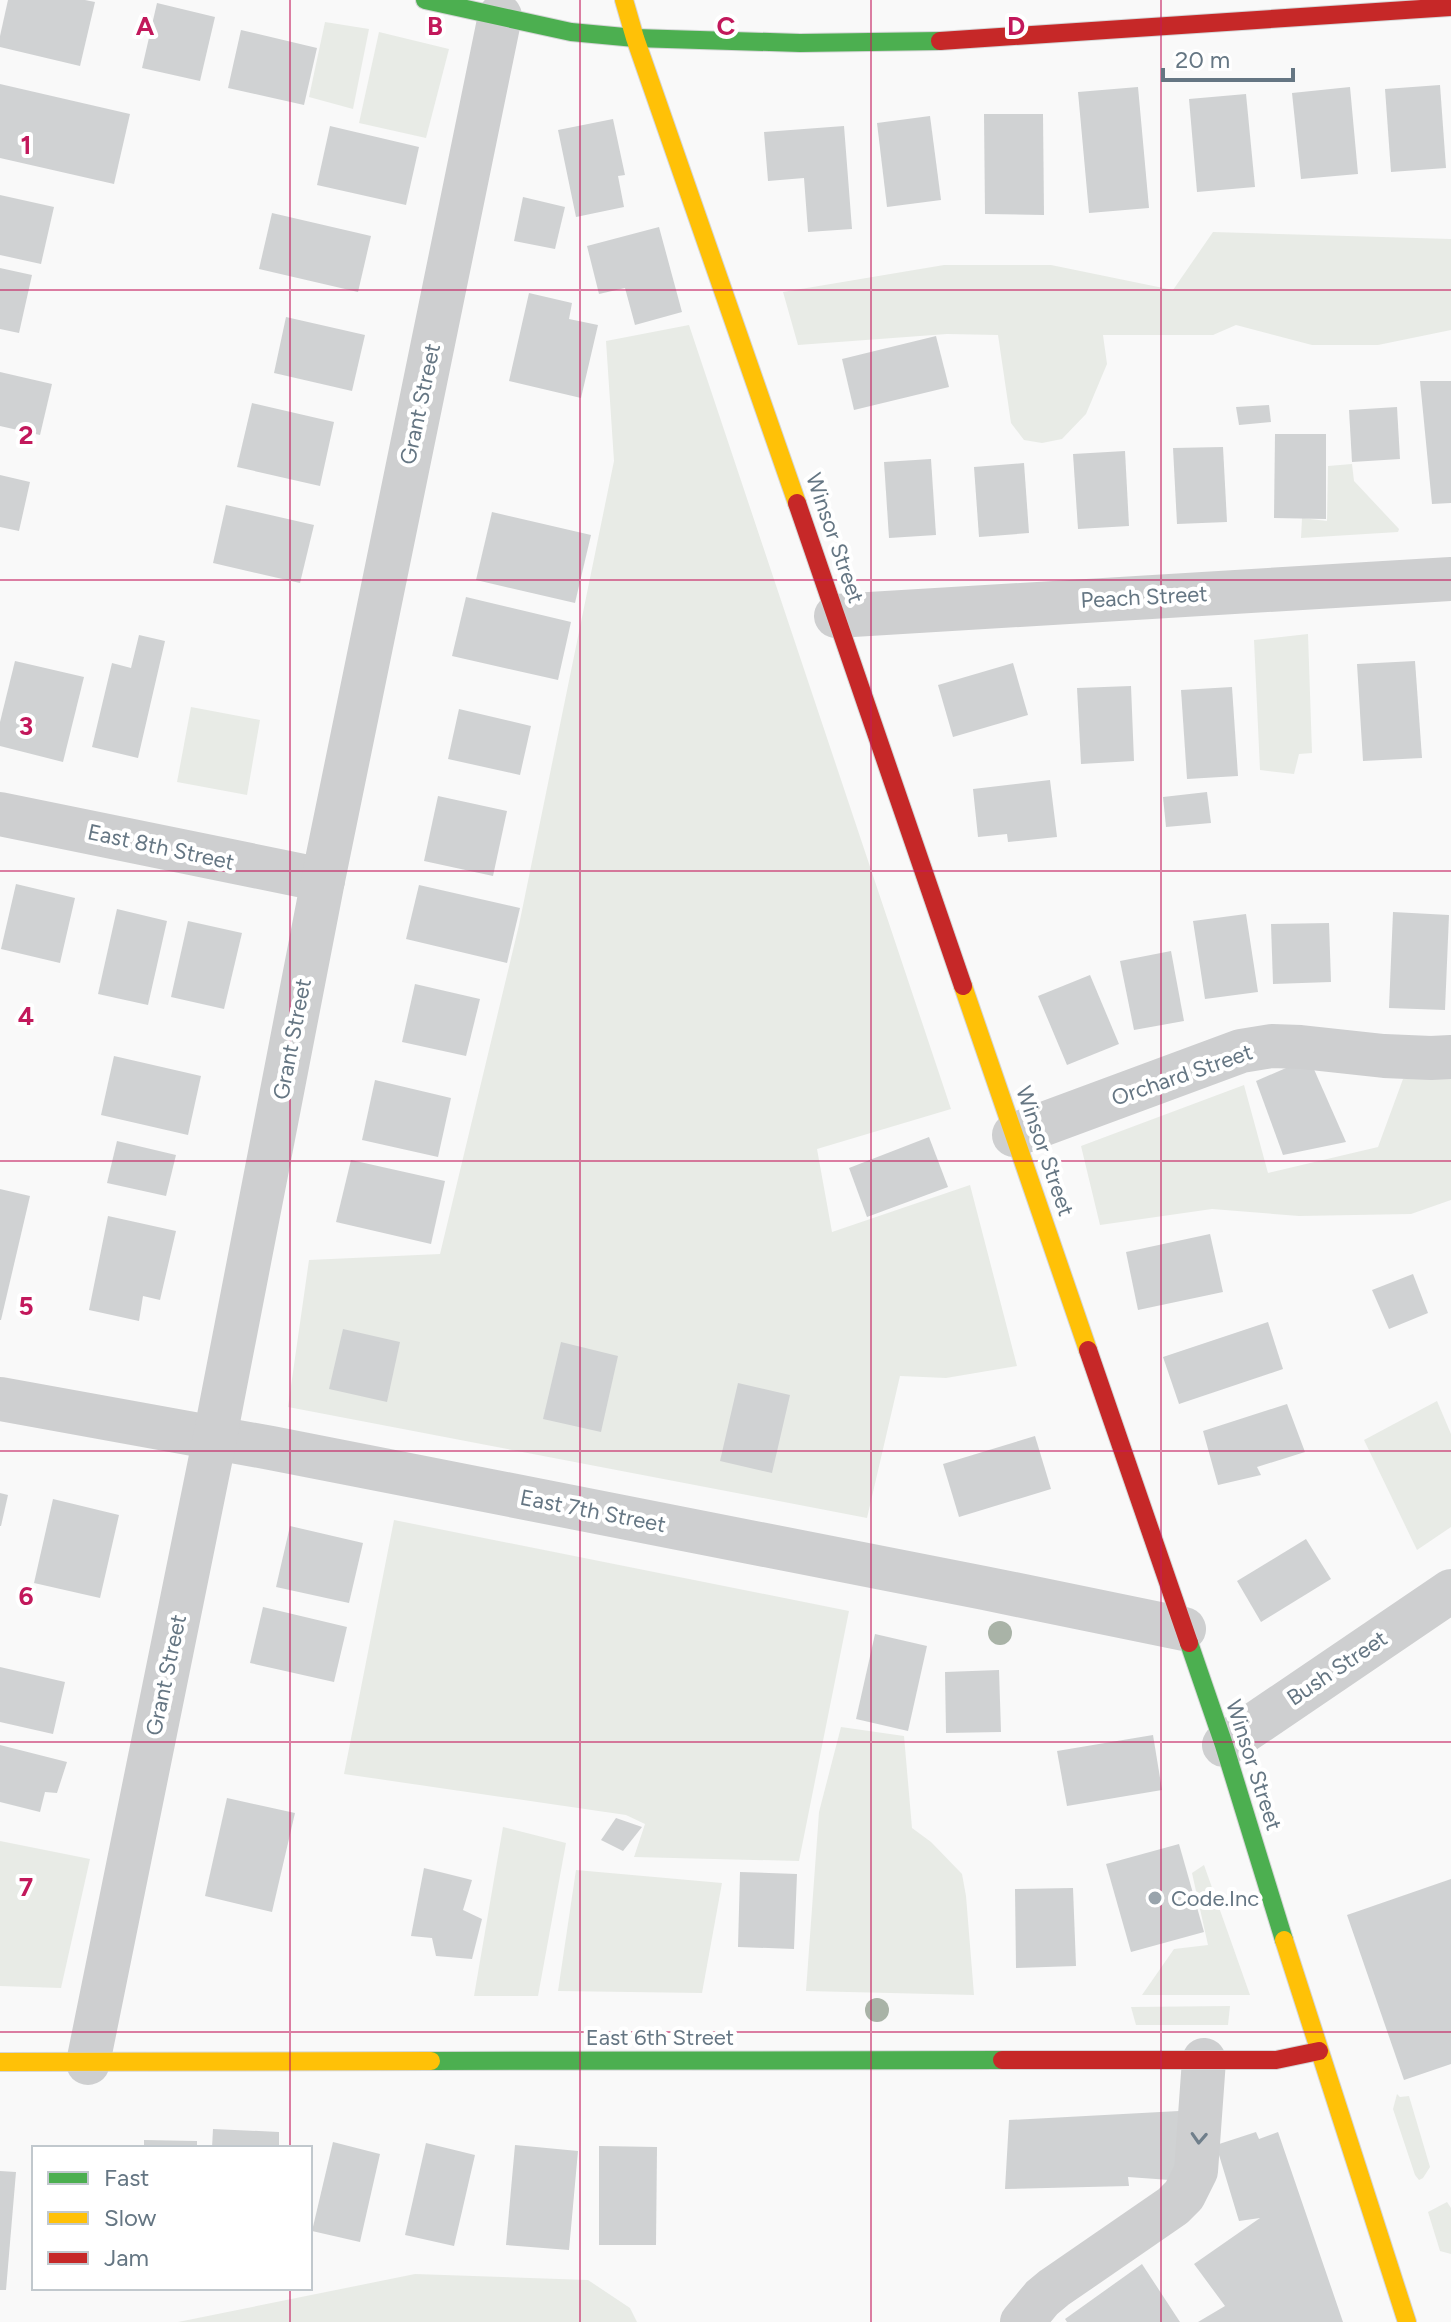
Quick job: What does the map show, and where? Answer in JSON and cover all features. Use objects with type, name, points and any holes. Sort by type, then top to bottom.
[{"type":"street","points":[[425,0],[571,32],[635,38],[800,43],[924,42],[1451,7]]},
{"type":"street","name":"Winsor Street","points":[[624,0],[1224,1745],[1407,2322]]},
{"type":"street","name":"Grant Street","points":[[88,2063],[215,1437],[323,880],[500,16]]},
{"type":"street","name":"Peach Street","points":[[836,616],[1451,579]]},
{"type":"street","name":"East 8th Street","points":[[0,814],[323,880]]},
{"type":"street","name":"Orchard Street","points":[[1014,1135],[1241,1051],[1272,1046],[1384,1056],[1451,1057]]},
{"type":"street","name":"East 7th Street","points":[[0,1399],[215,1437],[1184,1629]]},
{"type":"street","name":"Bush Street","points":[[1224,1745],[1451,1591]]},
{"type":"street","name":"East 6th Street","points":[[0,2062],[1276,2060],[1319,2051]]},
{"type":"street","points":[[1022,2322],[1054,2288],[1173,2206],[1184,2195],[1196,2171],[1204,2060]]},
{"type":"shaded area","points":[[325,22],[369,29],[353,109],[309,97]]},
{"type":"shaded area","points":[[379,32],[449,49],[426,138],[359,123]]},
{"type":"shaded area","points":[[1213,232],[1451,239],[1451,330],[1378,345],[1312,345],[1236,325],[1213,335],[1103,335],[1107,364],[1086,414],[1062,439],[1042,443],[1024,440],[1011,423],[998,335],[947,334],[798,345],[783,292],[944,265],[1051,265],[1173,290]]},
{"type":"shaded area","points":[[689,325],[951,1109],[817,1149],[832,1232],[970,1185],[1017,1366],[946,1378],[900,1376],[867,1518],[288,1407],[309,1260],[440,1254],[519,925],[614,461],[606,341]]},
{"type":"shaded area","points":[[1352,464],[1354,481],[1399,529],[1398,532],[1301,538],[1302,518],[1327,521],[1328,466]]},
{"type":"shaded area","points":[[1308,634],[1312,753],[1299,754],[1294,774],[1260,770],[1254,640]]},
{"type":"shaded area","points":[[191,707],[260,720],[247,795],[177,782]]},
{"type":"shaded area","points":[[1451,1078],[1451,1200],[1411,1214],[1299,1216],[1212,1209],[1100,1225],[1081,1146],[1244,1085],[1268,1173],[1378,1147],[1403,1079]]},
{"type":"shaded area","points":[[1437,1401],[1451,1434],[1451,1527],[1417,1550],[1364,1440]]},
{"type":"shaded area","points":[[394,1520],[849,1611],[799,1861],[634,1857],[645,1824],[626,1815],[344,1774]]},
{"type":"shaded area","points":[[841,1727],[904,1736],[912,1828],[931,1842],[962,1874],[974,1995],[806,1991],[819,1812]]},
{"type":"shaded area","points":[[503,1827],[566,1843],[538,1996],[474,1996]]},
{"type":"shaded area","points":[[0,1841],[90,1859],[61,1988],[0,1986]]},
{"type":"shaded area","points":[[1204,1865],[1250,1995],[1142,1995],[1174,1949],[1208,1945],[1192,1873]]},
{"type":"shaded area","points":[[576,1870],[722,1883],[702,1993],[558,1991]]},
{"type":"shaded area","points":[[1230,2006],[1228,2025],[1136,2025],[1131,2007]]},
{"type":"shaded area","points":[[1397,2094],[1400,2097],[1409,2096],[1430,2167],[1419,2180],[1393,2109]]},
{"type":"shaded area","points":[[1447,2202],[1451,2208],[1451,2254],[1440,2251],[1428,2212]]},
{"type":"shaded area","points":[[415,2274],[588,2280],[630,2308],[637,2322],[178,2322]]},
{"type":"building","points":[[8,0],[95,2],[80,66],[0,47]]},
{"type":"building","points":[[157,3],[215,17],[200,81],[142,68]]},
{"type":"building","points":[[241,30],[317,48],[304,105],[228,88]]},
{"type":"building","points":[[0,84],[130,114],[114,184],[0,158]]},
{"type":"building","points":[[1440,85],[1446,168],[1391,172],[1385,89]]},
{"type":"building","points":[[1138,87],[1149,208],[1089,213],[1078,92]]},
{"type":"building","points":[[1350,87],[1358,174],[1301,179],[1292,93]]},
{"type":"building","points":[[1246,94],[1255,187],[1197,192],[1189,99]]},
{"type":"building","points":[[984,114],[1043,114],[1044,215],[985,214]]},
{"type":"building","points":[[930,116],[941,200],[887,207],[877,123]]},
{"type":"building","points":[[613,119],[625,175],[618,176],[624,207],[576,217],[558,130]]},
{"type":"building","points":[[330,126],[419,147],[406,205],[317,185]]},
{"type":"building","points":[[844,126],[852,229],[808,232],[804,178],[768,181],[764,132]]},
{"type":"building","points":[[0,195],[54,207],[41,264],[0,255]]},
{"type":"building","points":[[523,197],[565,207],[555,249],[514,241]]},
{"type":"building","points":[[272,213],[371,236],[358,292],[259,269]]},
{"type":"building","points":[[659,227],[682,312],[635,325],[625,288],[599,294],[587,246]]},
{"type":"building","points":[[0,268],[32,275],[19,333],[0,329]]},
{"type":"building","points":[[529,293],[572,303],[569,319],[598,325],[581,398],[509,381]]},
{"type":"building","points":[[286,317],[365,335],[352,391],[274,373]]},
{"type":"building","points":[[936,336],[949,387],[854,410],[842,359]]},
{"type":"building","points":[[0,372],[52,384],[40,435],[0,426]]},
{"type":"building","points":[[1420,381],[1451,381],[1451,503],[1432,504]]},
{"type":"building","points":[[252,403],[334,422],[320,486],[237,467]]},
{"type":"building","points":[[1269,405],[1271,422],[1239,425],[1236,407]]},
{"type":"building","points":[[1397,407],[1400,459],[1352,462],[1349,410]]},
{"type":"building","points":[[1275,434],[1326,434],[1326,519],[1274,518]]},
{"type":"building","points":[[1223,447],[1227,522],[1177,524],[1173,448]]},
{"type":"building","points":[[1125,451],[1129,526],[1078,529],[1073,454]]},
{"type":"building","points":[[931,459],[936,535],[889,538],[884,462]]},
{"type":"building","points":[[1024,463],[1029,533],[979,537],[974,467]]},
{"type":"building","points":[[0,475],[30,482],[19,531],[0,527]]},
{"type":"building","points":[[226,505],[314,525],[300,583],[213,563]]},
{"type":"building","points":[[492,512],[591,535],[575,603],[476,580]]},
{"type":"building","points":[[466,597],[571,622],[558,680],[452,656]]},
{"type":"building","points":[[139,635],[165,641],[138,758],[92,747],[112,663],[131,668]]},
{"type":"building","points":[[15,661],[84,677],[63,762],[0,746],[0,722]]},
{"type":"building","points":[[1415,661],[1422,758],[1363,761],[1357,664]]},
{"type":"building","points":[[1013,663],[1028,715],[953,737],[938,685]]},
{"type":"building","points":[[1131,686],[1134,761],[1081,764],[1077,688]]},
{"type":"building","points":[[1232,687],[1238,776],[1187,779],[1181,690]]},
{"type":"building","points":[[459,709],[531,726],[520,775],[448,759]]},
{"type":"building","points":[[1050,780],[1057,837],[1008,842],[1007,834],[978,837],[973,789]]},
{"type":"building","points":[[1207,792],[1211,823],[1166,827],[1163,797]]},
{"type":"building","points":[[438,796],[507,811],[493,876],[424,861]]},
{"type":"building","points":[[16,884],[75,898],[60,963],[1,949]]},
{"type":"building","points":[[419,885],[520,908],[507,963],[406,939]]},
{"type":"building","points":[[117,909],[167,921],[148,1005],[98,994]]},
{"type":"building","points":[[1393,912],[1449,915],[1445,1010],[1389,1008]]},
{"type":"building","points":[[1246,914],[1258,992],[1205,999],[1193,921]]},
{"type":"building","points":[[188,921],[242,933],[224,1009],[171,997]]},
{"type":"building","points":[[1329,923],[1331,982],[1273,984],[1271,924]]},
{"type":"building","points":[[1171,951],[1184,1021],[1134,1030],[1120,961]]},
{"type":"building","points":[[1090,975],[1119,1044],[1067,1065],[1038,996]]},
{"type":"building","points":[[415,984],[480,999],[466,1056],[402,1042]]},
{"type":"building","points":[[114,1056],[201,1076],[188,1135],[101,1115]]},
{"type":"building","points":[[1309,1058],[1346,1142],[1283,1155],[1256,1081]]},
{"type":"building","points":[[375,1080],[451,1098],[438,1157],[362,1140]]},
{"type":"building","points":[[929,1137],[948,1187],[867,1217],[849,1168]]},
{"type":"building","points":[[117,1141],[176,1155],[166,1196],[107,1183]]},
{"type":"building","points":[[351,1160],[445,1181],[431,1244],[336,1222]]},
{"type":"building","points":[[0,1189],[30,1196],[1,1320],[0,1320]]},
{"type":"building","points":[[108,1216],[176,1231],[160,1300],[143,1296],[139,1321],[89,1310]]},
{"type":"building","points":[[1210,1234],[1223,1292],[1138,1310],[1126,1252]]},
{"type":"building","points":[[1413,1274],[1428,1313],[1389,1329],[1372,1290]]},
{"type":"building","points":[[1268,1322],[1283,1369],[1179,1404],[1163,1357]]},
{"type":"building","points":[[343,1329],[400,1342],[387,1402],[329,1389]]},
{"type":"building","points":[[561,1342],[618,1356],[601,1432],[543,1419]]},
{"type":"building","points":[[738,1383],[790,1395],[772,1473],[720,1461]]},
{"type":"building","points":[[1287,1404],[1305,1452],[1257,1467],[1261,1475],[1218,1485],[1203,1431]]},
{"type":"building","points":[[1035,1436],[1051,1489],[959,1517],[943,1464]]},
{"type":"building","points":[[0,1493],[8,1495],[1,1526],[0,1526]]},
{"type":"building","points":[[53,1499],[119,1515],[100,1598],[34,1583]]},
{"type":"building","points":[[290,1526],[363,1543],[349,1603],[276,1587]]},
{"type":"building","points":[[1306,1539],[1331,1579],[1261,1622],[1237,1581]]},
{"type":"building","points":[[263,1607],[347,1627],[334,1682],[250,1663]]},
{"type":"building","points":[[875,1634],[927,1646],[908,1731],[856,1719]]},
{"type":"building","points":[[0,1667],[65,1682],[53,1734],[0,1722]]},
{"type":"building","points":[[999,1670],[1001,1732],[946,1733],[945,1672]]},
{"type":"building","points":[[1153,1735],[1162,1790],[1067,1806],[1057,1751]]},
{"type":"building","points":[[0,1745],[67,1762],[57,1793],[45,1792],[40,1812],[0,1802]]},
{"type":"building","points":[[227,1798],[295,1813],[272,1912],[205,1896]]},
{"type":"building","points":[[616,1818],[642,1827],[623,1851],[601,1840]]},
{"type":"building","name":"Code.Inc","points":[[1179,1844],[1204,1932],[1131,1952],[1106,1864]]},
{"type":"building","points":[[424,1868],[472,1880],[463,1910],[482,1919],[472,1959],[436,1956],[432,1938],[411,1936]]},
{"type":"building","points":[[740,1872],[797,1874],[794,1949],[738,1947]]},
{"type":"building","points":[[1451,1879],[1451,2064],[1404,2080],[1347,1915]]},
{"type":"building","points":[[1073,1888],[1076,1966],[1016,1968],[1015,1889]]},
{"type":"building","points":[[1179,2111],[1184,2181],[1128,2177],[1129,2186],[1005,2189],[1009,2120]]},
{"type":"building","points":[[213,2129],[279,2132],[279,2146],[212,2146]]},
{"type":"building","points":[[1256,2132],[1259,2139],[1278,2132],[1343,2322],[1198,2322],[1225,2306],[1194,2264],[1260,2218],[1239,2221],[1216,2145]]},
{"type":"building","points":[[144,2140],[197,2141],[197,2146],[144,2146]]},
{"type":"building","points":[[333,2142],[380,2154],[360,2242],[312,2231]]},
{"type":"building","points":[[426,2143],[475,2155],[454,2246],[405,2235]]},
{"type":"building","points":[[515,2145],[578,2151],[569,2250],[506,2245]]},
{"type":"building","points":[[599,2146],[657,2147],[656,2245],[599,2245]]},
{"type":"building","points":[[0,2171],[16,2172],[6,2290],[0,2290]]},
{"type":"building","points":[[1142,2264],[1180,2322],[1067,2322],[1065,2319]]},
{"type":"traffic: fast","points":[[425,0],[571,32],[635,38],[800,43],[940,41]]},
{"type":"traffic: fast","points":[[1189,1643],[1284,1940]]},
{"type":"traffic: fast","points":[[431,2061],[1002,2060]]},
{"type":"traffic: slow","points":[[624,0],[797,503]]},
{"type":"traffic: slow","points":[[963,986],[1088,1350]]},
{"type":"traffic: slow","points":[[1284,1940],[1407,2322]]},
{"type":"traffic: slow","points":[[0,2062],[431,2061]]},
{"type":"traffic: jam","points":[[940,41],[1451,7]]},
{"type":"traffic: jam","points":[[797,503],[963,986]]},
{"type":"traffic: jam","points":[[1088,1350],[1189,1643]]},
{"type":"traffic: jam","points":[[1002,2060],[1276,2060],[1319,2051]]},
{"type":"place","name":"Code.Inc","points":[[1155,1898]]}]
